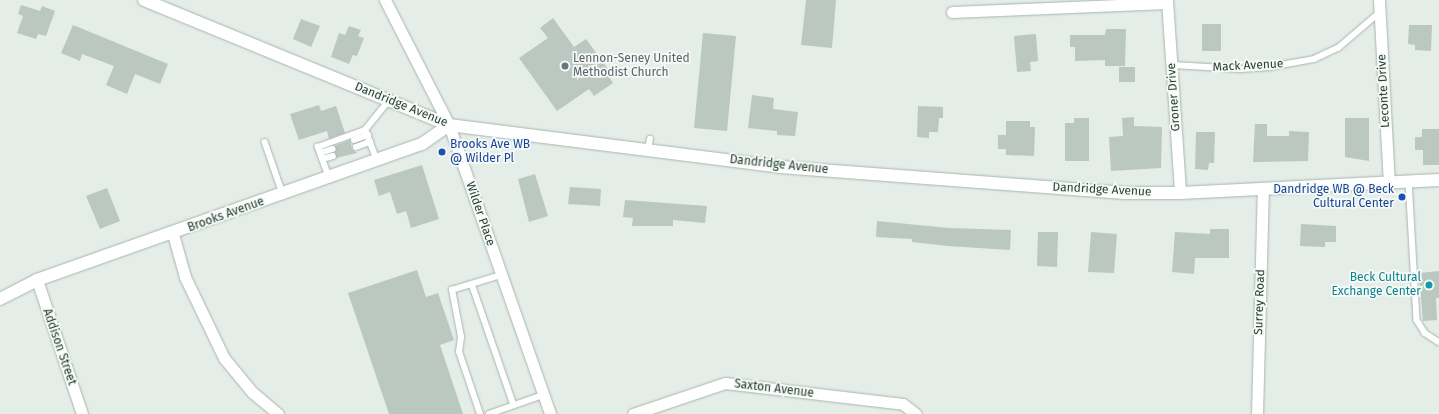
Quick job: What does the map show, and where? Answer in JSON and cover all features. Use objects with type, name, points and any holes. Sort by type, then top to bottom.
[{"type":"street","name":"Dandridge Avenue","points":[[144,0],[449,125],[649,144],[780,167],[1125,193],[1263,190],[1439,180]]},
{"type":"street","name":"Wilder Place","points":[[385,0],[449,125],[550,414]]},
{"type":"street","name":"Leconte Drive","points":[[1379,0],[1389,182]]},
{"type":"street","points":[[952,12],[1167,1]]},
{"type":"street","name":"Groner Drive","points":[[1167,1],[1173,65],[1180,193]]},
{"type":"street","name":"Brooks Avenue","points":[[0,299],[36,280],[173,234],[422,144],[449,125]]},
{"type":"street","name":"Surrey Road","points":[[1257,414],[1263,190]]},
{"type":"street","points":[[173,234],[185,277],[224,358],[252,392],[278,414]]},
{"type":"street","name":"Addison Street","points":[[36,280],[82,414]]},
{"type":"street","name":"Saxton Avenue","points":[[633,414],[725,383],[903,404],[916,414]]},
{"type":"lane","name":"Mack Avenue","points":[[1173,65],[1241,69],[1270,67],[1314,59],[1338,48],[1380,13]]},
{"type":"lane","points":[[354,140],[366,132],[389,100]]},
{"type":"lane","points":[[366,132],[377,160]]},
{"type":"lane","points":[[329,178],[318,147],[366,132]]},
{"type":"lane","points":[[265,142],[284,194]]},
{"type":"lane","points":[[356,147],[370,142]]},
{"type":"lane","points":[[320,153],[332,149]]},
{"type":"lane","points":[[322,160],[333,156]]},
{"type":"lane","points":[[1409,181],[1417,320],[1425,333],[1439,342]]},
{"type":"lane","points":[[480,414],[459,352],[461,337],[452,290],[501,275]]},
{"type":"lane","points":[[472,284],[514,405]]},
{"type":"lane","points":[[489,414],[543,395]]},
{"type":"building","points":[[806,0],[836,0],[832,48],[801,45]]},
{"type":"building","points":[[21,5],[40,11],[42,6],[55,11],[46,36],[38,34],[36,39],[17,33],[23,16],[18,14]]},
{"type":"building","name":"Lennon-Seney United Methodist Church","points":[[553,18],[574,47],[586,39],[611,73],[608,75],[613,83],[594,96],[589,89],[557,111],[519,58],[548,38],[540,28]]},
{"type":"building","points":[[301,19],[320,26],[311,47],[293,39]]},
{"type":"building","points":[[1202,24],[1221,24],[1221,51],[1202,51]]},
{"type":"building","points":[[73,25],[168,64],[160,84],[135,74],[127,94],[106,85],[114,66],[82,54],[80,61],[61,53]]},
{"type":"building","points":[[1409,25],[1432,25],[1431,51],[1415,50],[1415,45],[1408,44]]},
{"type":"building","points":[[349,26],[361,30],[358,36],[364,38],[357,56],[353,55],[349,64],[331,57],[339,33],[345,35]]},
{"type":"building","points":[[1106,29],[1126,29],[1125,66],[1105,66],[1105,60],[1075,61],[1075,47],[1070,47],[1070,35],[1105,35]]},
{"type":"building","points":[[703,33],[736,36],[727,131],[694,128]]},
{"type":"building","points":[[1036,34],[1038,61],[1030,62],[1031,71],[1017,72],[1014,36]]},
{"type":"building","points":[[1119,67],[1135,67],[1135,82],[1119,82]]},
{"type":"building","points":[[752,95],[774,98],[773,109],[798,112],[795,136],[777,135],[777,131],[748,128]]},
{"type":"building","points":[[319,105],[321,111],[336,106],[345,133],[329,139],[327,131],[299,140],[290,114]]},
{"type":"building","points":[[918,106],[943,107],[943,118],[939,118],[938,132],[929,132],[929,138],[917,137]]},
{"type":"building","points":[[1134,117],[1134,126],[1162,127],[1161,168],[1111,171],[1109,137],[1123,136],[1122,118]]},
{"type":"building","points":[[1074,118],[1089,118],[1089,161],[1065,161],[1065,123],[1074,123]]},
{"type":"building","points":[[1345,118],[1369,118],[1369,161],[1345,157]]},
{"type":"building","points":[[1006,121],[1030,121],[1030,127],[1035,127],[1034,156],[1006,155],[1006,149],[998,149],[998,135],[1006,135]]},
{"type":"building","points":[[1255,124],[1267,124],[1267,136],[1289,136],[1289,131],[1309,132],[1308,161],[1253,162]]},
{"type":"building","points":[[1422,129],[1439,129],[1439,165],[1423,165],[1423,150],[1415,150],[1415,137],[1422,137]]},
{"type":"building","points":[[1196,132],[1215,132],[1214,163],[1209,163],[1208,170],[1195,169]]},
{"type":"building","points":[[350,140],[352,149],[357,153],[336,158],[334,146]]},
{"type":"building","points":[[422,165],[439,219],[411,228],[406,211],[397,214],[390,192],[379,196],[374,180]]},
{"type":"building","points":[[535,174],[548,216],[529,222],[518,179]]},
{"type":"building","points":[[570,187],[601,189],[600,206],[568,204]]},
{"type":"building","points":[[107,188],[120,221],[100,229],[86,196]]},
{"type":"building","points":[[625,200],[707,206],[705,223],[673,220],[673,226],[632,226],[633,218],[623,217]]},
{"type":"building","points":[[877,221],[949,228],[1011,230],[1010,250],[948,246],[912,242],[912,239],[876,237]]},
{"type":"building","points":[[1301,224],[1336,226],[1336,242],[1325,242],[1325,247],[1300,246]]},
{"type":"building","points":[[1210,229],[1229,229],[1229,258],[1195,258],[1194,274],[1172,272],[1175,232],[1210,234]]},
{"type":"building","points":[[1038,232],[1058,232],[1057,267],[1037,266]]},
{"type":"building","points":[[1091,232],[1117,234],[1114,273],[1088,272]]},
{"type":"building","points":[[417,270],[426,297],[438,293],[454,340],[440,345],[463,414],[389,414],[348,293]]},
{"type":"building","name":"Beck Cultural Exchange Center","points":[[1439,271],[1439,298],[1436,298],[1437,320],[1423,321],[1419,273]]},
{"type":"place","name":"Lennon-Seney United Methodist Church","points":[[565,66]]},
{"type":"place","name":"Brooks Ave WB @ Wilder Pl","points":[[442,152]]},
{"type":"place","name":"Dandridge WB @ Beck Cultural Center","points":[[1402,197]]},
{"type":"place","name":"Beck Cultural Exchange Center","points":[[1429,285]]}]
